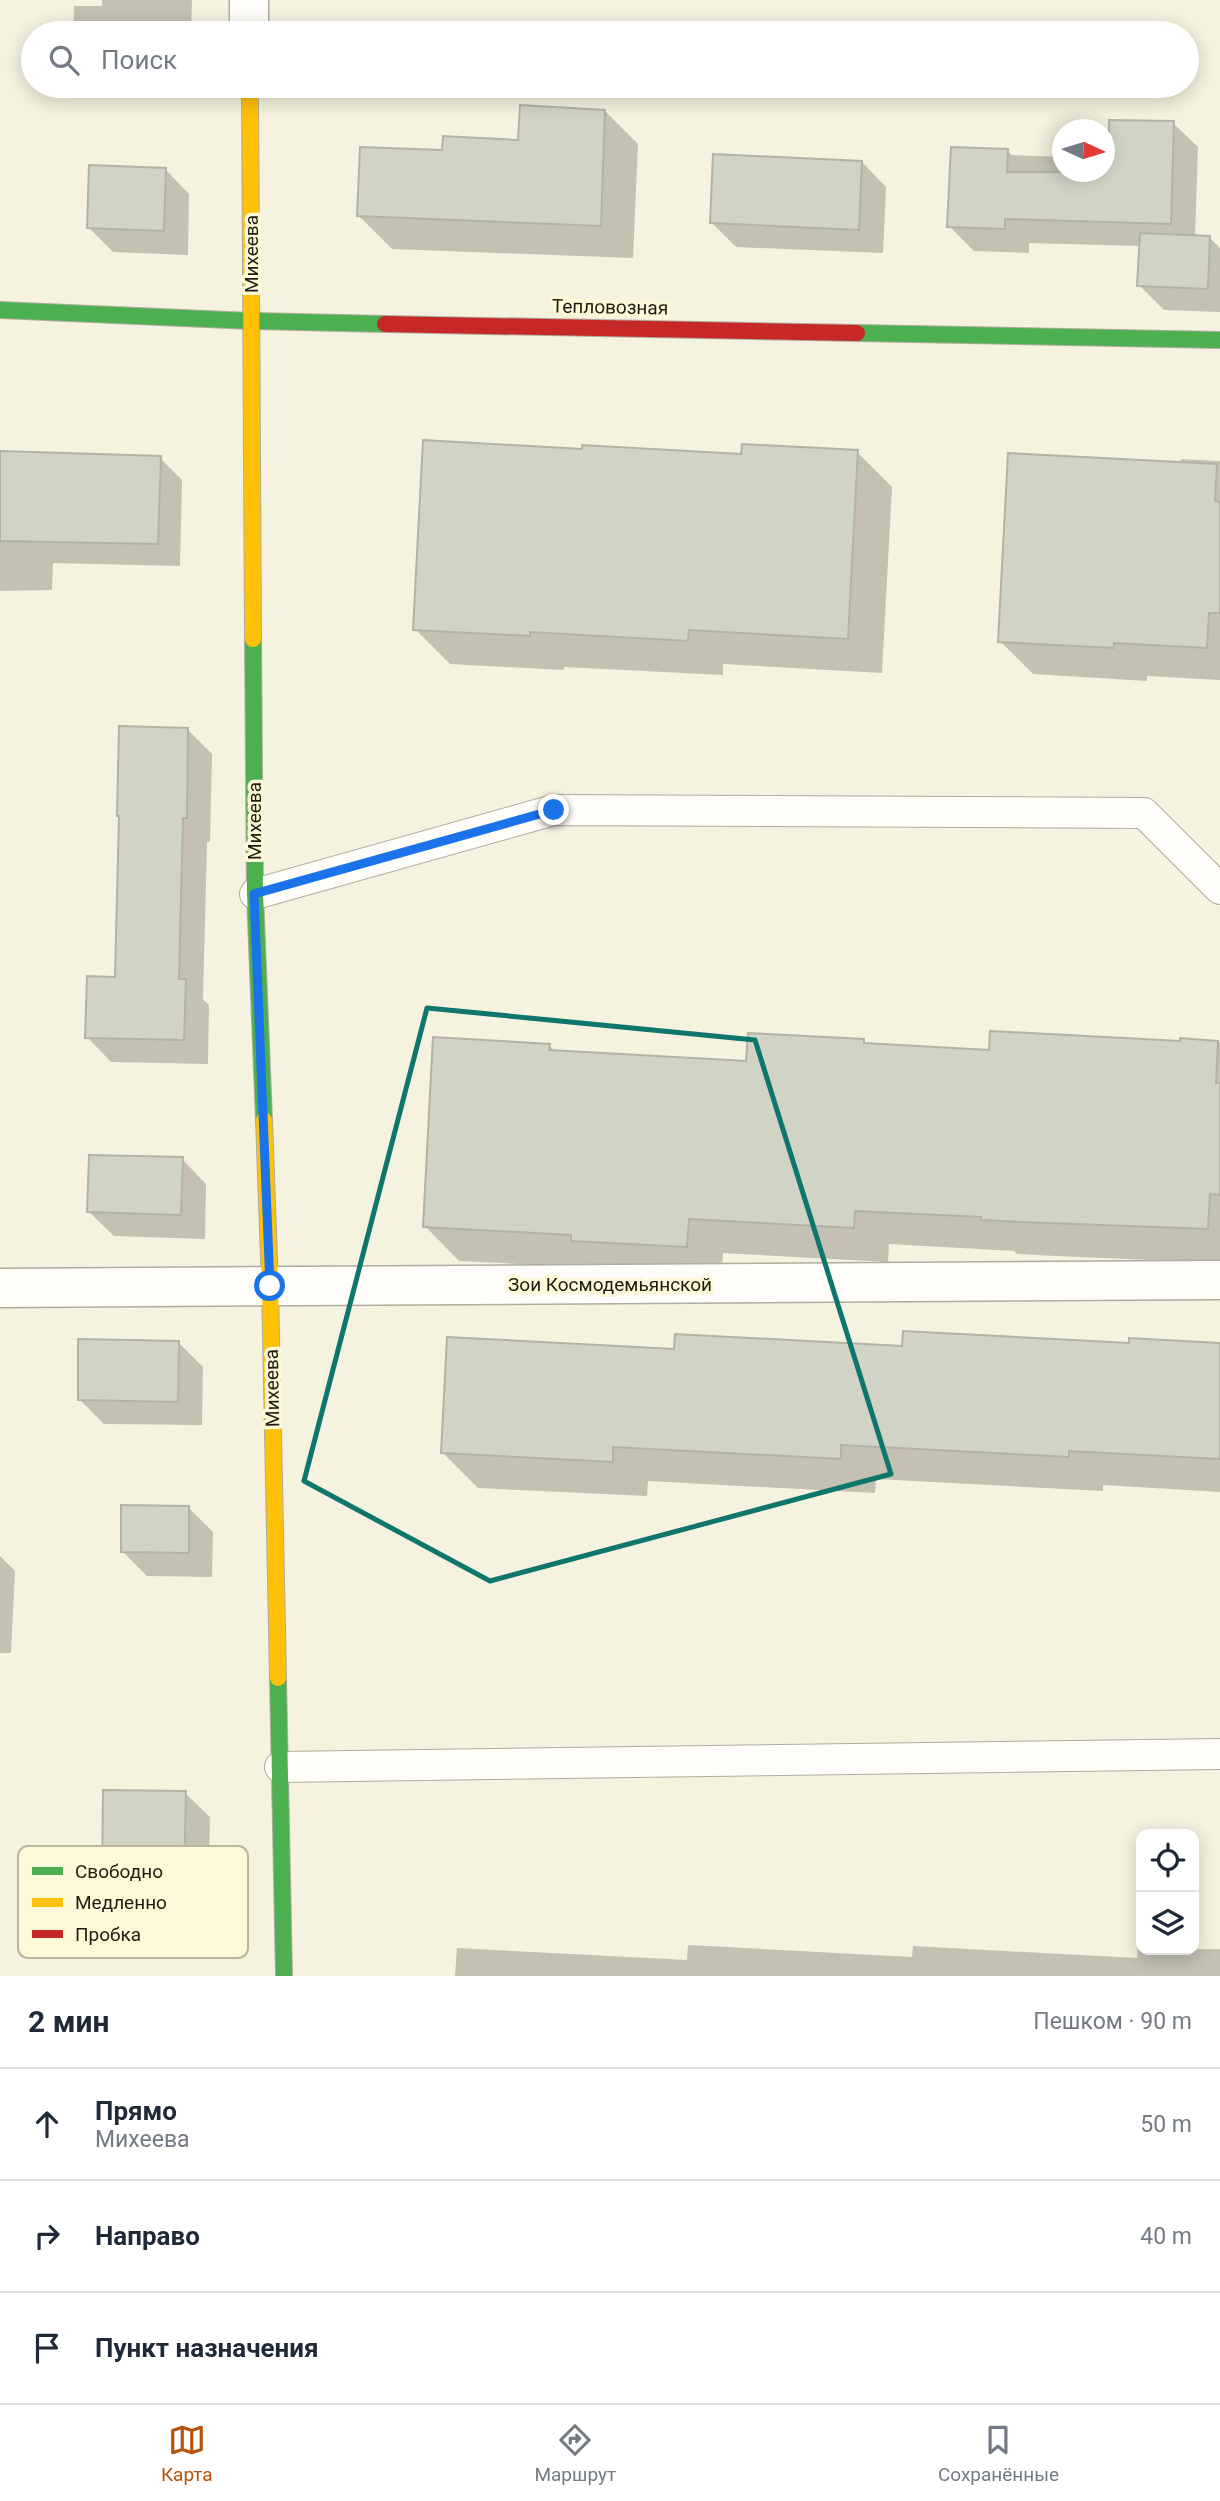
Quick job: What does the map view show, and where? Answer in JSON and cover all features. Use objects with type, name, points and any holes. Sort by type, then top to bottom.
[{"type":"street","points":[[249,0],[249,21]]},
{"type":"street","name":"Михеева","points":[[250,98],[254,894],[270,1286],[284,1976]]},
{"type":"street","name":"Тепловозная","points":[[0,310],[251,321],[1220,340]]},
{"type":"street","name":"Зои Космодемьянской","points":[[0,1288],[1220,1280]]},
{"type":"lane","points":[[254,894],[554,810],[1144,813],[1220,889]]},
{"type":"lane","points":[[280,1767],[1220,1754]]},
{"type":"highlighted area","points":[[427,1008],[755,1040],[891,1474],[490,1581],[304,1481]]},
{"type":"building","points":[[520,105],[605,110],[601,226],[357,216],[360,147],[442,150],[443,136],[518,140]]},
{"type":"building","points":[[1115,120],[1174,121],[1171,224],[1005,219],[1005,229],[947,227],[951,147],[1008,149],[1007,172],[1052,172],[1052,182],[1115,182]]},
{"type":"building","points":[[713,154],[862,161],[859,230],[710,223]]},
{"type":"building","points":[[89,165],[166,168],[164,231],[87,228]]},
{"type":"building","points":[[1140,233],[1210,236],[1208,289],[1137,286]]},
{"type":"building","points":[[423,440],[741,454],[742,444],[858,450],[848,639],[689,630],[688,641],[530,632],[530,636],[413,630]]},
{"type":"building","points":[[0,451],[161,456],[158,544],[0,541]]},
{"type":"building","points":[[1008,453],[1217,464],[1215,501],[1220,502],[1220,613],[1209,613],[1207,648],[1114,643],[1114,648],[998,642]]},
{"type":"building","points":[[119,726],[188,728],[187,818],[183,818],[179,979],[186,979],[184,1040],[85,1038],[87,976],[115,977]]},
{"type":"building","points":[[990,1031],[1218,1041],[1216,1083],[1220,1083],[1220,1195],[1210,1194],[1208,1229],[981,1220],[981,1217],[855,1211],[854,1228],[689,1219],[687,1247],[571,1241],[571,1235],[423,1227],[433,1037],[550,1044],[549,1050],[746,1061],[748,1033],[864,1039],[864,1043],[989,1050]]},
{"type":"building","points":[[89,1155],[183,1157],[181,1215],[87,1212]]},
{"type":"building","points":[[903,1331],[1129,1343],[1129,1338],[1220,1343],[1220,1459],[1069,1451],[1069,1457],[841,1445],[841,1459],[613,1447],[613,1462],[441,1453],[447,1337],[674,1349],[675,1334],[902,1346]]},
{"type":"building","points":[[78,1339],[179,1341],[178,1402],[78,1400]]},
{"type":"building","points":[[121,1505],[189,1506],[189,1553],[121,1552]]},
{"type":"building","points":[[103,1790],[186,1791],[185,1846],[102,1846]]},
{"type":"traffic: fast","points":[[0,310],[385,324]]},
{"type":"traffic: fast","points":[[857,333],[1220,340]]},
{"type":"traffic: fast","points":[[253,639],[255,894],[264,1120]]},
{"type":"traffic: fast","points":[[278,1678],[284,1976]]},
{"type":"traffic: slow","points":[[250,98],[253,639]]},
{"type":"traffic: slow","points":[[264,1120],[278,1678]]},
{"type":"traffic: jam","points":[[385,324],[857,333]]},
{"type":"route","points":[[270,1286],[254,894],[554,810]]}]
